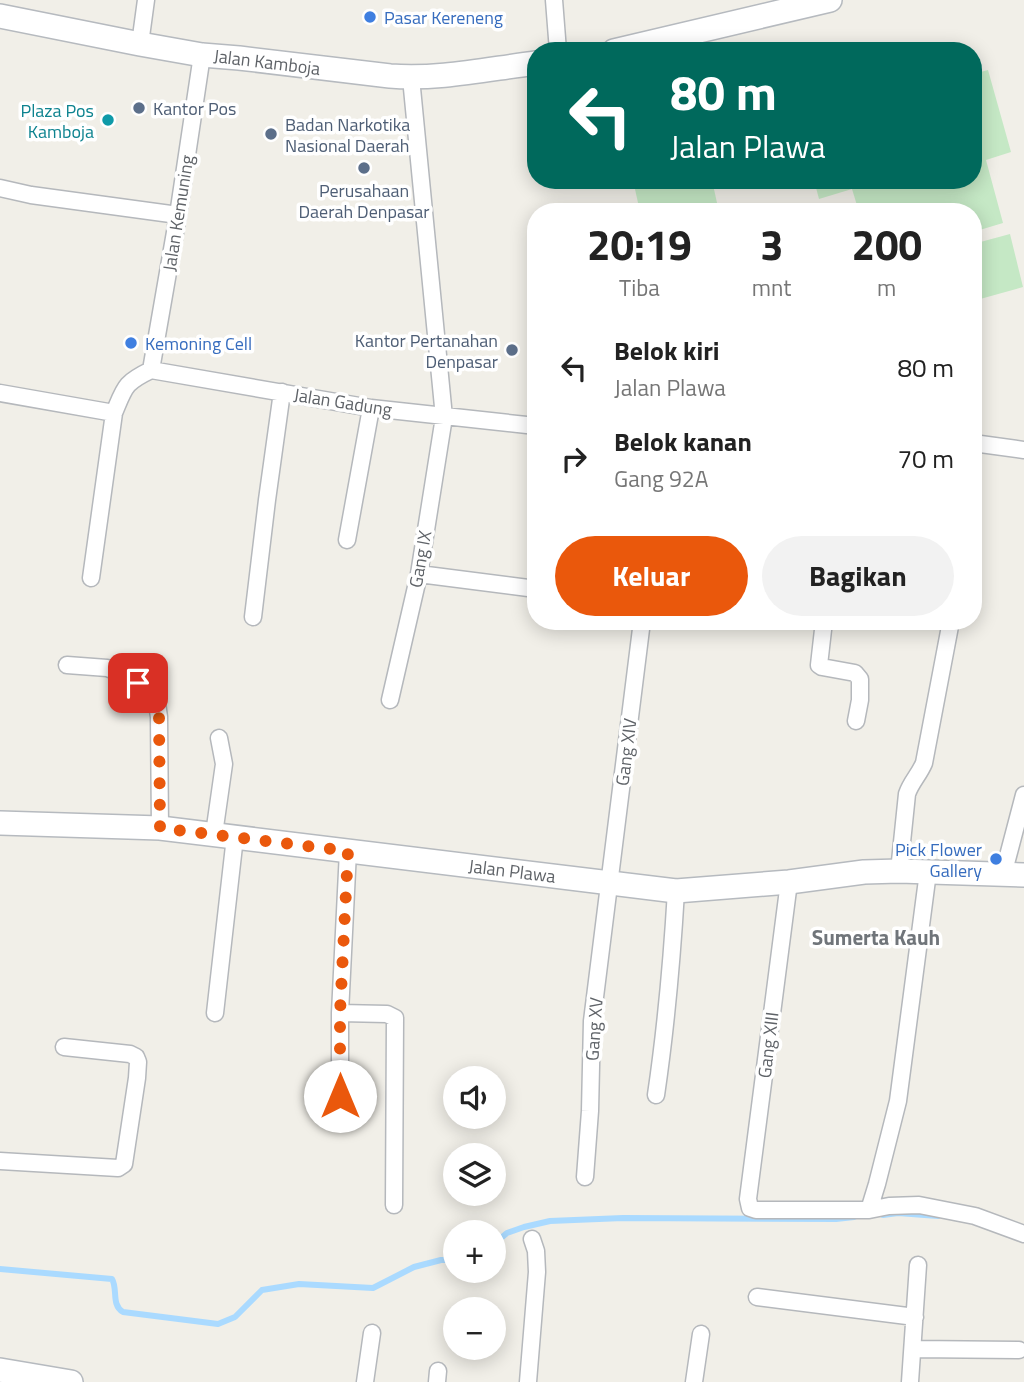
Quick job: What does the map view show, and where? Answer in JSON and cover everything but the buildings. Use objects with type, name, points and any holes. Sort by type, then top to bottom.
[{"type":"street","points":[[139,44],[146,0]]},
{"type":"street","points":[[554,0],[557,42]]},
{"type":"street","points":[[652,42],[830,0]]},
{"type":"street","name":"Jalan Kamboja","points":[[0,16],[202,55],[411,78],[527,63]]},
{"type":"street","name":"Jalan Kemuning","points":[[151,370],[202,55]]},
{"type":"street","name":"Gang IX","points":[[390,700],[419,574],[444,417],[411,78]]},
{"type":"street","points":[[0,188],[31,195],[178,215]]},
{"type":"street","points":[[91,578],[114,413],[130,381],[151,370]]},
{"type":"street","name":"Jalan Gadung","points":[[151,370],[371,408],[527,425]]},
{"type":"street","points":[[253,617],[282,392]]},
{"type":"street","points":[[0,393],[114,413]]},
{"type":"street","points":[[347,540],[371,408]]},
{"type":"street","points":[[982,444],[1024,450]]},
{"type":"street","points":[[419,574],[527,588]]},
{"type":"street","name":"Gang XIV","points":[[609,882],[641,630]]},
{"type":"street","points":[[823,630],[819,665],[855,673],[860,679],[856,721]]},
{"type":"street","points":[[899,872],[907,794],[923,763],[949,630]]},
{"type":"street","points":[[66,665],[107,668],[124,674],[150,691],[157,703],[160,828]]},
{"type":"street","points":[[215,1013],[224,835],[224,764],[219,738]]},
{"type":"street","points":[[1014,875],[1024,795]]},
{"type":"street","name":"Jalan Plawa","points":[[0,824],[160,828],[676,891],[789,882],[864,872],[1014,875]]},
{"type":"street","points":[[340,1096],[340,1013],[348,851]]},
{"type":"street","points":[[928,872],[898,1101],[869,1210],[919,1205],[975,1216],[1024,1234]]},
{"type":"street","name":"Gang XV","points":[[586,1177],[592,1021],[609,882]]},
{"type":"street","name":"Gang XIII","points":[[789,882],[748,1199],[750,1208],[869,1210]]},
{"type":"street","points":[[656,1095],[673,946],[676,891]]},
{"type":"street","points":[[340,1013],[387,1014],[395,1018],[394,1205]]},
{"type":"street","points":[[0,1161],[118,1168],[124,1164],[137,1078],[136,1057],[130,1054],[64,1047]]},
{"type":"street","points":[[528,1382],[537,1272],[533,1239]]},
{"type":"street","points":[[910,1382],[918,1265]]},
{"type":"street","points":[[757,1297],[915,1317]]},
{"type":"street","points":[[365,1382],[372,1333]]},
{"type":"street","points":[[694,1382],[701,1334]]},
{"type":"street","points":[[913,1349],[1019,1350]]},
{"type":"street","points":[[0,1370],[65,1382]]},
{"type":"green space","points":[[988,70],[1011,152],[986,160],[1003,223],[982,229],[982,203],[856,203],[852,189],[982,189],[982,72]]},
{"type":"green space","points":[[635,189],[714,189],[717,203],[638,203]]},
{"type":"green space","points":[[816,189],[852,189],[819,199]]},
{"type":"green space","points":[[1010,234],[1023,287],[982,298],[982,242]]},
{"type":"waterway","points":[[883,1215],[898,1213],[938,1216]]},
{"type":"waterway","points":[[506,1234],[550,1221],[854,1217]]},
{"type":"waterway","points":[[0,1269],[112,1279],[117,1305],[123,1312],[218,1324],[235,1317],[262,1290],[299,1284],[373,1288],[414,1267],[443,1260]]},
{"type":"place","name":"Pasar Kereneng","points":[[370,17]]},
{"type":"place","name":"Kantor Pos","points":[[139,108]]},
{"type":"place","name":"Plaza Pos Kamboja","points":[[108,120]]},
{"type":"place","name":"Badan Narkotika Nasional Daerah","points":[[271,134]]},
{"type":"place","name":"Perusahaan Daerah Denpasar","points":[[364,168]]},
{"type":"place","name":"Kemoning Cell","points":[[131,343]]},
{"type":"place","name":"Kantor Pertanahan Denpasar","points":[[512,350]]},
{"type":"place","name":"Pick Flower Gallery","points":[[996,859]]},
{"type":"district","name":"Sumerta Kauh","points":[[876,937]]},
{"type":"route","points":[[138,683],[150,691],[157,703],[160,828],[348,851],[340,1013],[340,1096]]}]
